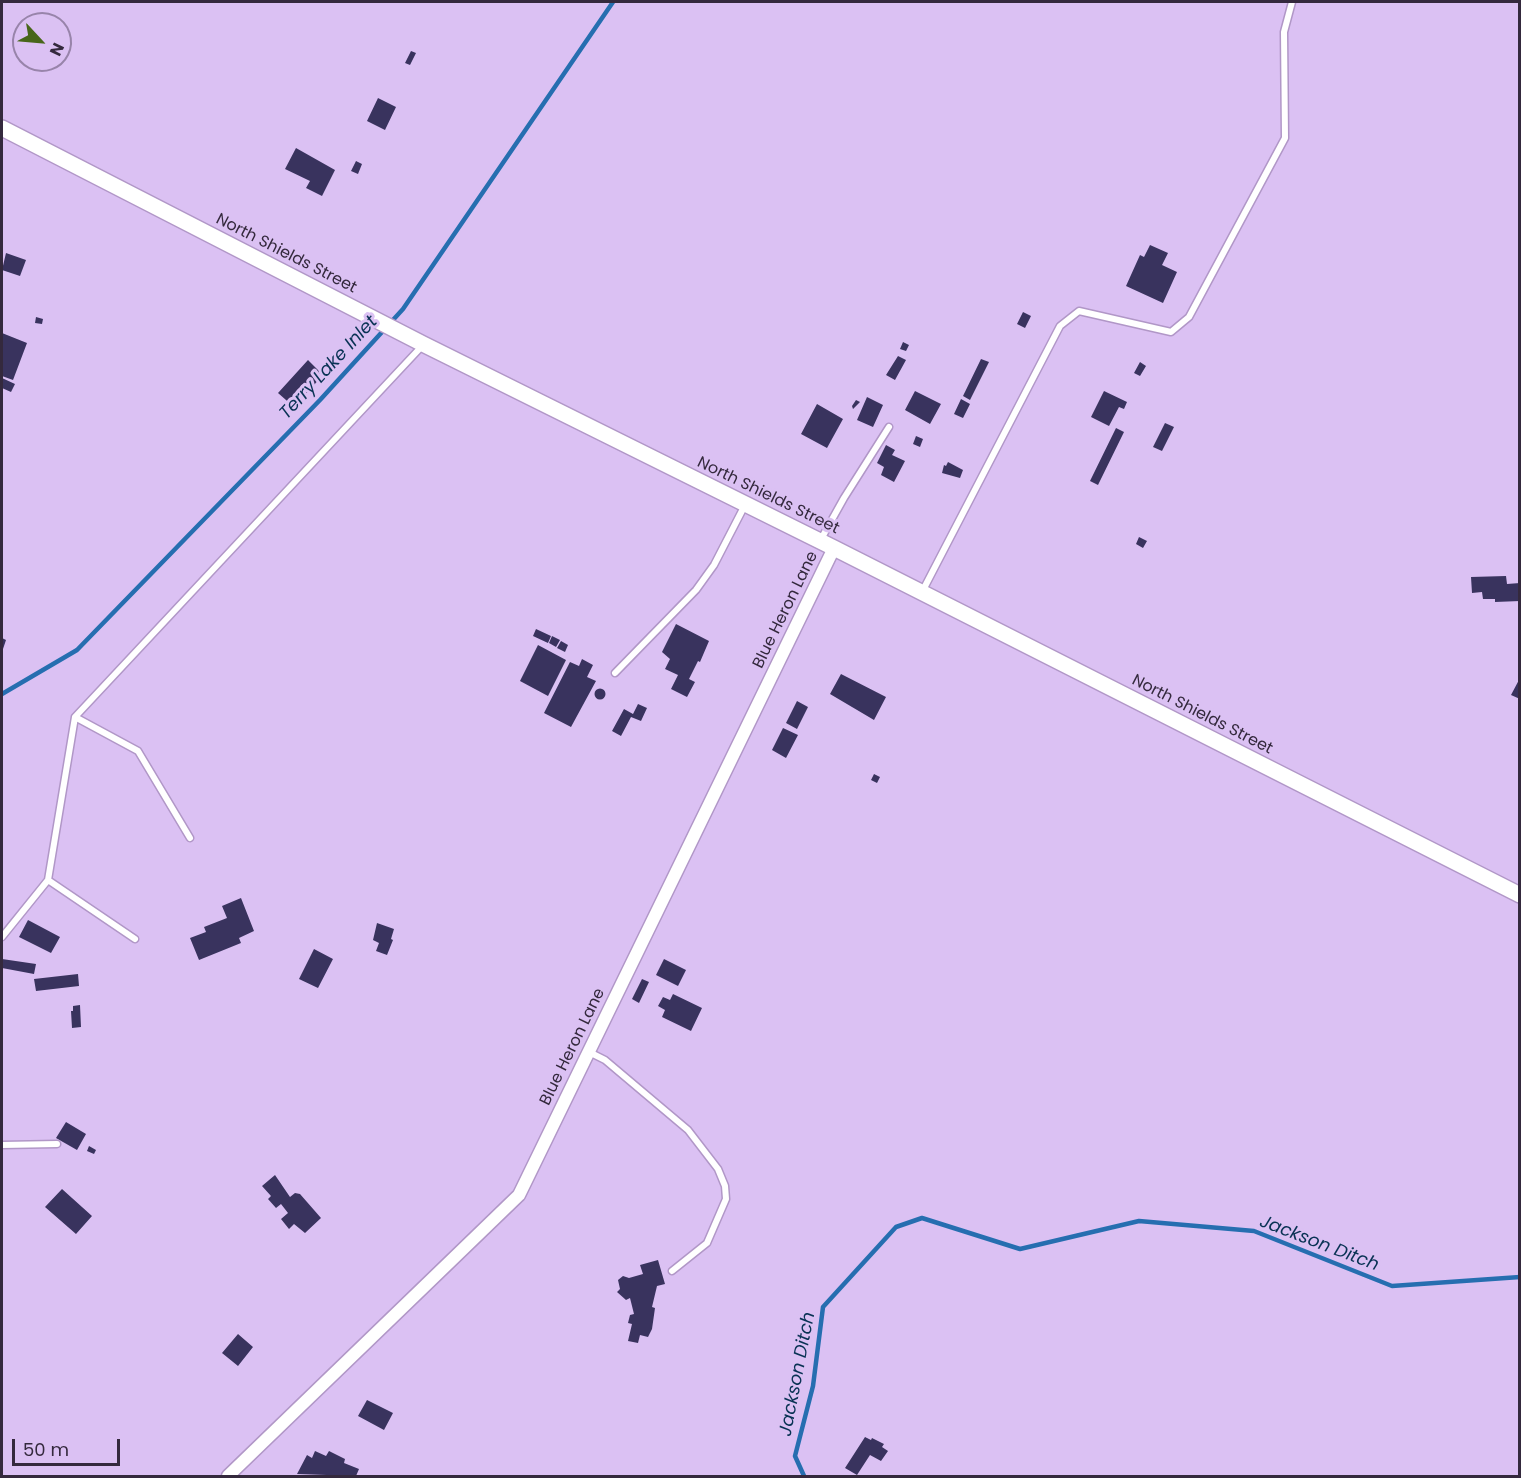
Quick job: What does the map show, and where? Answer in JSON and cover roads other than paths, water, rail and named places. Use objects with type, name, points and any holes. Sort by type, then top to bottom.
[{"type":"street","name":"North Shields Street","points":[[2,128],[379,322],[1520,895]]},
{"type":"street","name":"Blue Heron Lane","points":[[228,1476],[519,1195],[589,1052],[827,545]]},
{"type":"lane","points":[[922,593],[1060,326],[1079,311],[1153,330],[1171,332],[1189,317],[1285,138],[1284,32],[1292,2]]},
{"type":"lane","points":[[2,937],[48,880],[75,717],[423,344]]},
{"type":"lane","points":[[827,545],[889,427]]},
{"type":"lane","points":[[615,673],[696,590],[719,556],[745,504]]},
{"type":"lane","points":[[75,717],[138,751],[190,838]]},
{"type":"lane","points":[[48,880],[135,939]]},
{"type":"lane","points":[[589,1052],[605,1060],[688,1130],[718,1169],[726,1199],[707,1243],[672,1271]]},
{"type":"lane","points":[[2,1145],[57,1144]]},
{"type":"waterway","name":"Terry Lake Inlet","points":[[2,694],[77,650],[320,400],[403,309],[613,2]]},
{"type":"waterway","name":"Jackson Ditch","points":[[804,1476],[795,1456],[813,1386],[823,1307],[896,1227],[922,1218],[1020,1249],[1139,1221],[1254,1231],[1392,1286],[1520,1277]]}]
